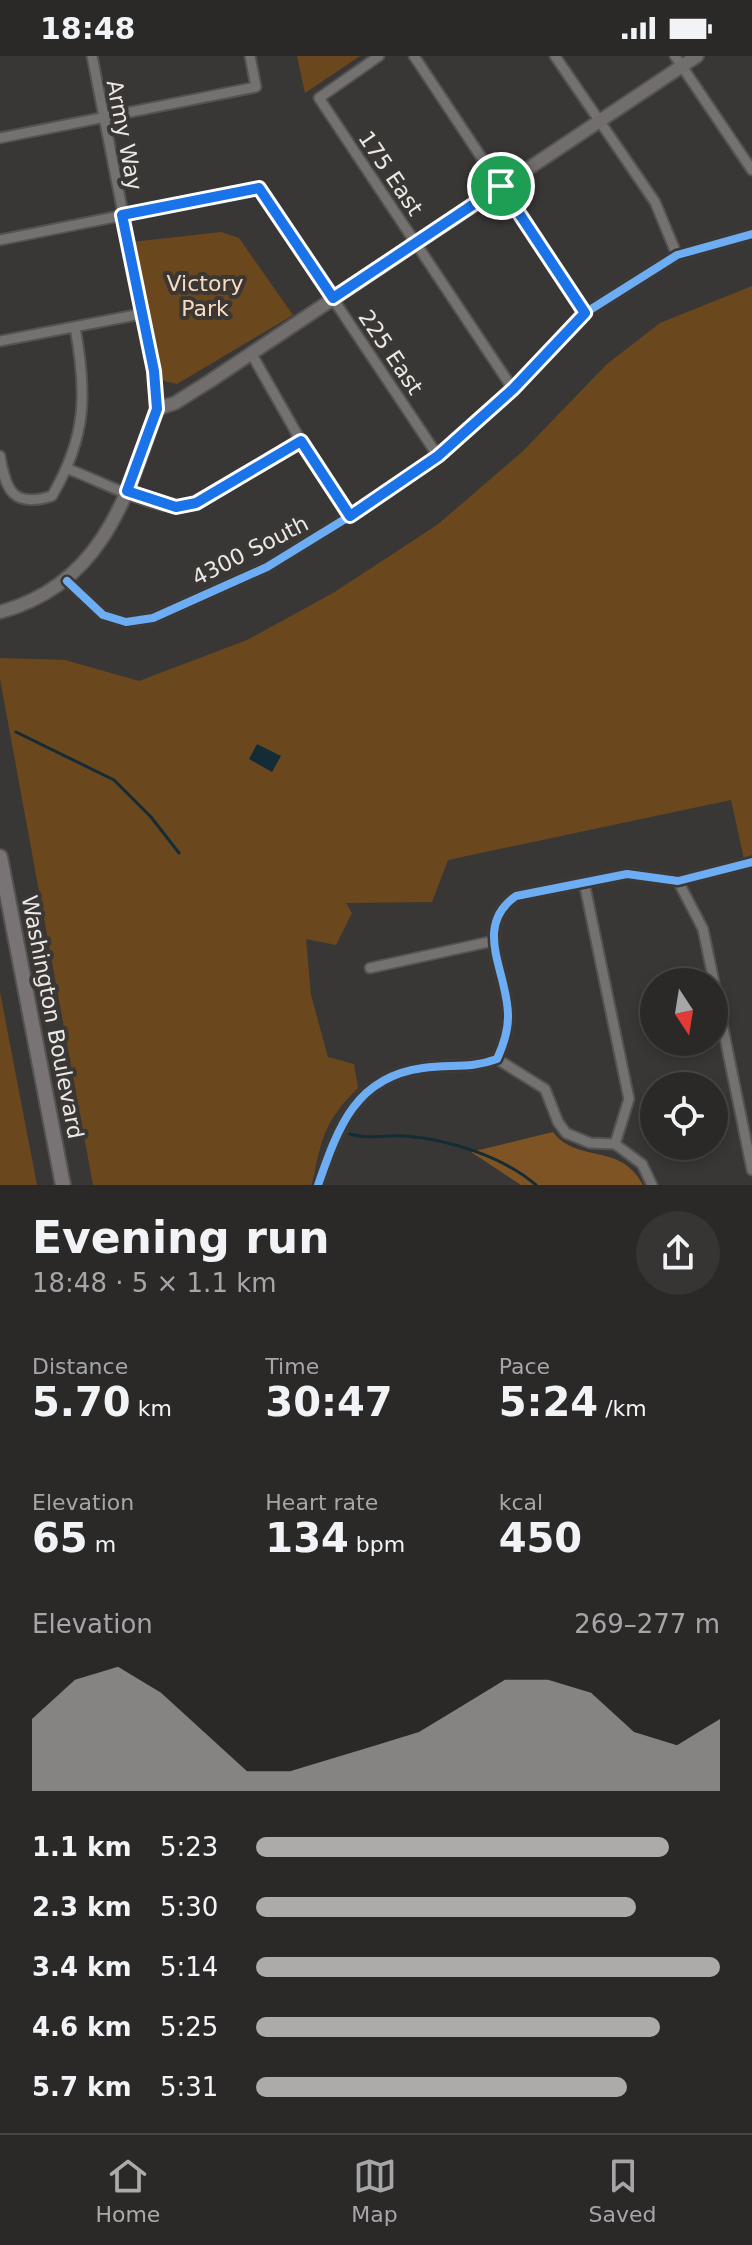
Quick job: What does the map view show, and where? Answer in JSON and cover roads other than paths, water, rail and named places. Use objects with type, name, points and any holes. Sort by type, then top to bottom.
[{"type":"main road","name":"Washington Boulevard","points":[[0,857],[63,1185]]},
{"type":"street","name":"Army Way","points":[[92,56],[157,409]]},
{"type":"street","points":[[0,138],[256,87],[250,56]]},
{"type":"street","name":"175 East","points":[[379,56],[319,98],[513,389]]},
{"type":"street","points":[[414,56],[585,313]]},
{"type":"street","points":[[555,56],[655,202],[677,255]]},
{"type":"street","points":[[0,612],[23,606],[67,581],[103,541],[127,491],[157,409],[175,403],[417,243],[599,120],[678,61],[697,56]]},
{"type":"street","points":[[678,61],[752,170]]},
{"type":"street","name":"225 East","points":[[122,215],[259,188],[438,456]]},
{"type":"street","points":[[0,240],[122,215]]},
{"type":"street","name":"4300 South","points":[[67,581],[103,615],[126,622],[153,618],[267,567],[350,516],[438,456],[513,389],[585,313],[677,255],[752,234]]},
{"type":"street","points":[[0,341],[141,314]]},
{"type":"street","points":[[0,456],[5,483],[17,497],[33,502],[52,496],[68,469],[82,422],[84,396],[75,327]]},
{"type":"street","points":[[251,353],[301,441],[350,516]]},
{"type":"street","points":[[68,469],[176,507],[196,503],[301,441]]},
{"type":"street","points":[[497,1059],[509,1015],[493,941],[493,925],[498,913],[516,896],[627,874],[678,881],[752,862]]},
{"type":"street","points":[[678,881],[703,929],[711,968]]},
{"type":"street","points":[[584,882],[629,1099],[615,1144]]},
{"type":"street","points":[[370,968],[493,941]]},
{"type":"street","points":[[728,1052],[752,1170]]},
{"type":"street","points":[[497,1059],[545,1089],[566,1133],[590,1143],[615,1144],[642,1164],[652,1185]]},
{"type":"street","points":[[318,1185],[337,1131],[364,1093],[381,1081],[405,1071],[474,1067],[497,1059]]},
{"type":"water","points":[[257,744],[281,756],[272,772],[249,759]]},
{"type":"waterway","points":[[16,732],[114,780],[151,817],[179,853]]},
{"type":"waterway","points":[[350,1134],[364,1137],[405,1136],[457,1145],[508,1166],[536,1185]]},
{"type":"park label","name":"Victory Park","points":[[205,296]]}]
